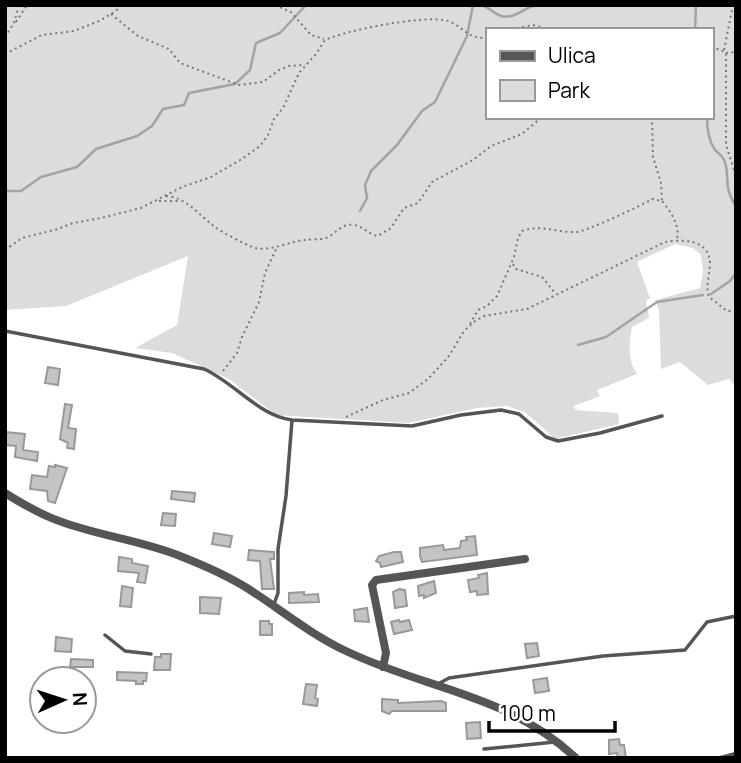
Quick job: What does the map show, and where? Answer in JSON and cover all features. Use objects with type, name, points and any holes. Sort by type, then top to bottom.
[{"type":"street","points":[[5,493],[54,519],[153,546],[210,569],[238,583],[323,639],[383,667],[506,710],[539,728],[576,758]]},
{"type":"street","points":[[383,667],[386,653],[372,585],[376,580],[525,559]]},
{"type":"lane","points":[[5,331],[187,364],[219,376],[277,418],[412,426],[461,415],[501,410],[519,414],[550,440],[558,441],[662,416]]},
{"type":"lane","points":[[273,606],[278,593],[278,549],[286,496],[292,419]]},
{"type":"lane","points":[[436,685],[449,678],[603,656],[685,650],[707,622],[736,616]]},
{"type":"lane","points":[[105,635],[125,651],[151,653]]},
{"type":"lane","points":[[484,749],[558,742]]},
{"type":"lane","points":[[719,758],[734,754]]},
{"type":"path","points":[[13,25],[19,5]]},
{"type":"path","points":[[5,37],[27,5]]},
{"type":"path","points":[[5,54],[41,35],[74,31],[111,14],[121,5]]},
{"type":"path","points":[[275,5],[291,12],[311,35],[325,40]]},
{"type":"path","points":[[733,5],[725,52],[726,145],[736,176]]},
{"type":"path","points":[[111,14],[138,36],[169,49],[180,63],[239,85],[262,82],[289,66],[306,65]]},
{"type":"path","points":[[5,249],[22,238],[141,208],[182,187],[211,177],[260,146],[283,108],[299,73],[325,40],[355,30],[431,19],[446,20],[474,38],[486,37]]},
{"type":"path","points":[[517,28],[533,25],[544,28]]},
{"type":"path","points":[[713,50],[736,52]]},
{"type":"path","points":[[166,196],[182,201],[209,220],[213,226],[251,247],[262,249],[302,240],[324,239],[345,225],[356,225],[370,235],[378,236],[391,228],[400,212],[418,203],[432,182],[491,146],[522,134],[540,119]]},
{"type":"path","points":[[652,119],[653,157],[661,183],[660,192],[662,201],[676,223],[679,232],[677,240]]},
{"type":"path","points":[[339,422],[365,407],[409,393],[428,379],[449,356],[478,310],[487,306],[497,296],[512,263],[517,238],[522,231],[534,227],[578,232],[652,199],[660,192]]},
{"type":"path","points":[[652,199],[662,201]]},
{"type":"path","points":[[158,201],[182,201]]},
{"type":"path","points":[[467,328],[484,316],[527,309],[658,245],[677,240],[692,241],[707,252],[710,259],[707,288],[709,297],[727,311],[736,312]]},
{"type":"path","points":[[219,376],[237,353],[259,302],[265,273],[277,246]]},
{"type":"path","points":[[512,263],[516,269],[542,277],[556,294]]},
{"type":"green space","points":[[5,5],[736,5],[736,387],[729,379],[708,385],[680,362],[661,369],[659,310],[655,300],[700,288],[703,272],[701,255],[693,248],[675,244],[637,262],[650,298],[646,301],[649,318],[632,327],[630,357],[637,374],[597,390],[600,396],[574,406],[575,410],[618,413],[619,424],[555,439],[526,413],[507,406],[477,408],[408,423],[276,415],[229,379],[172,353],[135,348],[177,325],[188,256],[66,306],[5,310]]},
{"type":"building","points":[[48,367],[60,369],[58,385],[45,383]]},
{"type":"building","points":[[65,404],[72,405],[68,428],[76,429],[74,449],[67,448],[68,443],[60,439]]},
{"type":"building","points":[[5,432],[25,434],[23,450],[38,452],[37,461],[15,457],[16,446],[5,445]]},
{"type":"building","points":[[49,466],[67,468],[55,503],[48,501],[47,491],[30,489],[32,475],[47,477]]},
{"type":"building","points":[[172,491],[195,493],[194,502],[171,499]]},
{"type":"building","points":[[163,513],[176,514],[175,526],[161,525]]},
{"type":"building","points":[[214,533],[232,536],[230,547],[212,544]]},
{"type":"building","points":[[475,536],[477,555],[422,562],[420,548],[443,545],[444,550],[460,548],[461,541],[467,540],[466,537]]},
{"type":"building","points":[[249,550],[274,552],[274,559],[270,559],[274,589],[262,589],[260,561],[248,560]]},
{"type":"building","points":[[401,552],[403,562],[381,567],[376,561],[379,556]]},
{"type":"building","points":[[119,557],[148,566],[145,583],[137,582],[139,573],[118,571]]},
{"type":"building","points":[[487,573],[488,594],[477,595],[477,591],[470,592],[468,580]]},
{"type":"building","points":[[434,581],[436,593],[424,598],[424,595],[419,596],[418,586]]},
{"type":"building","points":[[122,586],[133,588],[131,607],[120,606]]},
{"type":"building","points":[[405,590],[407,606],[395,608],[393,592]]},
{"type":"building","points":[[304,592],[304,595],[318,594],[319,602],[289,603],[289,593]]},
{"type":"building","points":[[200,597],[221,598],[219,614],[200,613]]},
{"type":"building","points":[[367,608],[369,622],[355,621],[354,610]]},
{"type":"building","points":[[409,620],[412,630],[394,634],[391,622]]},
{"type":"building","points":[[260,621],[269,621],[269,624],[272,624],[272,635],[260,635]]},
{"type":"building","points":[[56,637],[72,639],[71,652],[55,651]]},
{"type":"building","points":[[537,643],[539,656],[527,658],[525,644]]},
{"type":"building","points":[[161,654],[171,654],[170,670],[154,670],[155,657],[161,657]]},
{"type":"building","points":[[71,659],[93,660],[93,665],[70,665]]},
{"type":"building","points":[[117,672],[147,673],[146,681],[136,684],[136,681],[117,680]]},
{"type":"building","points":[[547,678],[549,691],[535,693],[533,680]]},
{"type":"building","points":[[306,684],[317,685],[317,706],[303,704]]},
{"type":"building","points":[[382,699],[398,700],[398,703],[441,701],[446,703],[446,711],[392,711],[389,714],[382,711]]},
{"type":"building","points":[[480,722],[481,738],[467,739],[466,723]]},
{"type":"building","points":[[619,739],[620,745],[624,745],[626,758],[618,758],[617,753],[609,754],[609,740]]},
{"type":"waterway","points":[[5,191],[21,191],[41,177],[77,167],[96,149],[137,136],[152,126],[163,109],[184,105],[189,93],[235,84],[250,70],[256,43],[280,33],[306,5]]},
{"type":"waterway","points":[[360,211],[367,198],[365,185],[371,171],[397,145],[422,111],[435,102],[467,36],[473,5]]},
{"type":"waterway","points":[[481,5],[506,17],[538,5]]},
{"type":"waterway","points":[[695,28],[696,5]]},
{"type":"waterway","points":[[707,119],[709,138],[726,164],[729,191],[736,206]]},
{"type":"waterway","points":[[711,294],[730,281],[736,273]]},
{"type":"waterway","points":[[578,345],[606,337],[657,302],[703,295]]}]
